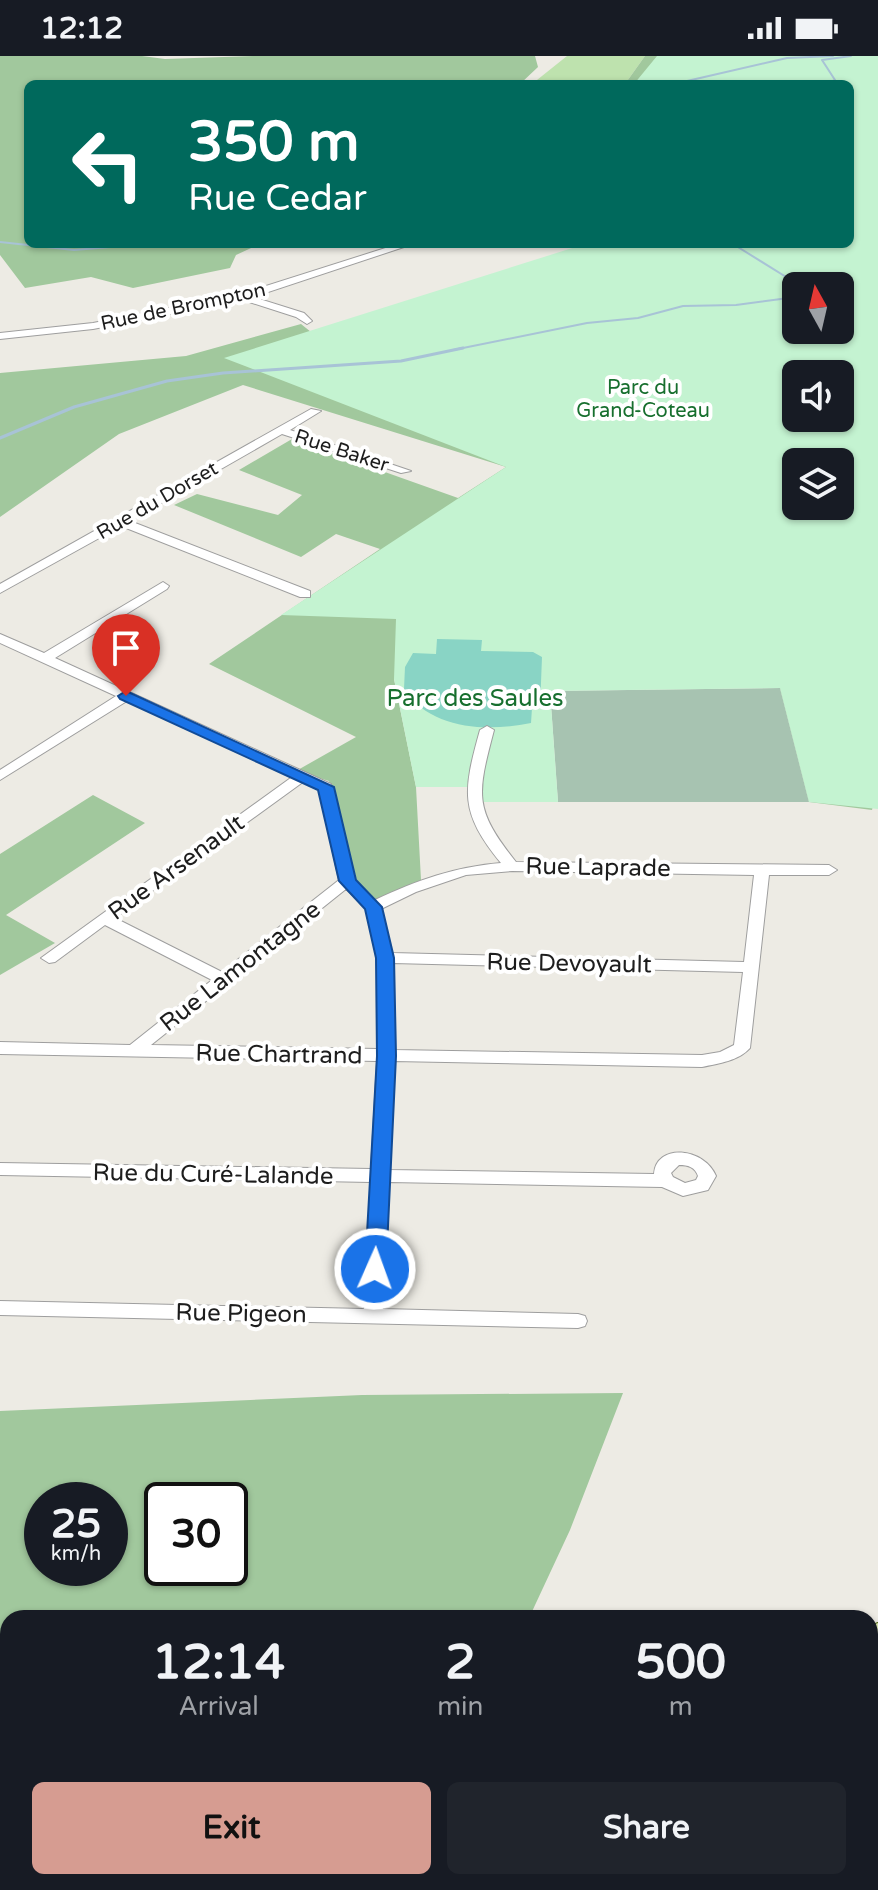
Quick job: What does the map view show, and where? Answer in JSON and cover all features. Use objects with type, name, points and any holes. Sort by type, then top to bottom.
[{"type":"street","name":"Rue de Brompton","points":[[2,333],[93,326],[243,297],[396,248]]},
{"type":"street","points":[[243,297],[300,315],[307,321]]},
{"type":"street","name":"Rue du Dorset","points":[[0,589],[315,411]]},
{"type":"street","name":"Rue Baker","points":[[280,430],[405,471]]},
{"type":"street","points":[[120,521],[305,594]]},
{"type":"street","points":[[46,658],[163,586]]},
{"type":"street","points":[[0,638],[326,787],[347,881],[373,907],[385,958],[386,1056],[373,1316]]},
{"type":"street","points":[[0,776],[126,696]]},
{"type":"street","points":[[487,730],[475,777],[475,800],[481,828],[512,866]]},
{"type":"street","name":"Rue Arsenault","points":[[49,958],[303,775]]},
{"type":"street","name":"Rue Laprade","points":[[373,907],[411,889],[464,871],[512,866],[829,870]]},
{"type":"street","points":[[753,967],[762,871]]},
{"type":"street","name":"Rue Lamontagne","points":[[133,1051],[347,881]]},
{"type":"street","points":[[104,919],[224,979]]},
{"type":"street","name":"Rue Devoyault","points":[[385,958],[753,967]]},
{"type":"street","name":"Rue Chartrand","points":[[0,1048],[702,1061],[724,1057],[742,1048],[753,967]]},
{"type":"street","name":"Rue du Curé-Lalande","points":[[0,1169],[665,1181]]},
{"type":"street","name":"Rue Pigeon","points":[[0,1308],[578,1321]]},
{"type":"green space","points":[[0,56],[142,56],[165,59],[535,56],[538,67],[524,80],[24,80],[24,248],[251,248],[236,255],[230,268],[133,288],[91,277],[25,288],[0,255]]},
{"type":"green space","points":[[567,56],[645,56],[628,80],[537,80]]},
{"type":"green space","name":"Parc du Grand-Coteau","points":[[645,56],[878,56],[878,784],[872,810],[809,802],[780,688],[394,679],[416,787],[421,880],[370,905],[357,881],[329,781],[296,771],[356,737],[209,664],[380,549],[336,534],[301,557],[174,505],[197,494],[278,515],[302,495],[239,470],[292,439],[458,498],[506,467],[243,385],[119,434],[0,517],[0,373],[186,356],[301,324],[316,336],[827,248],[854,248],[854,80],[628,80]]},
{"type":"green space","name":"Parc du Grand-Coteau","points":[[657,56],[878,56],[878,809],[809,802],[780,688],[550,691],[558,802],[480,802],[471,787],[416,787],[394,679],[396,619],[281,615],[506,467],[224,358],[572,248],[854,248],[854,80],[637,80]]},
{"type":"green space","name":"Parc des Saules","points":[[437,639],[482,640],[481,651],[533,652],[542,657],[540,708],[532,708],[531,723],[496,727],[461,725],[429,713],[415,703],[404,689],[405,667],[413,653],[436,654]]},
{"type":"green space","points":[[780,688],[809,802],[558,802],[550,691]]},
{"type":"green space","points":[[93,795],[145,823],[6,915],[55,943],[0,975],[0,854]]},
{"type":"green space","points":[[623,1393],[570,1530],[533,1610],[0,1610],[0,1411],[362,1395]]},
{"type":"waterway","points":[[691,80],[787,58],[833,56]]},
{"type":"waterway","points":[[835,80],[822,60],[851,56]]},
{"type":"waterway","points":[[0,242],[24,245]]},
{"type":"waterway","points":[[56,248],[99,248]]},
{"type":"waterway","points":[[453,350],[587,323],[638,318],[683,306],[736,305],[796,297],[791,280],[739,248]]},
{"type":"waterway","points":[[0,438],[74,407],[167,381],[223,373],[401,361],[463,348]]},
{"type":"route","points":[[126,696],[326,787],[347,881],[373,907],[385,958],[388,1006],[375,1269]]}]
